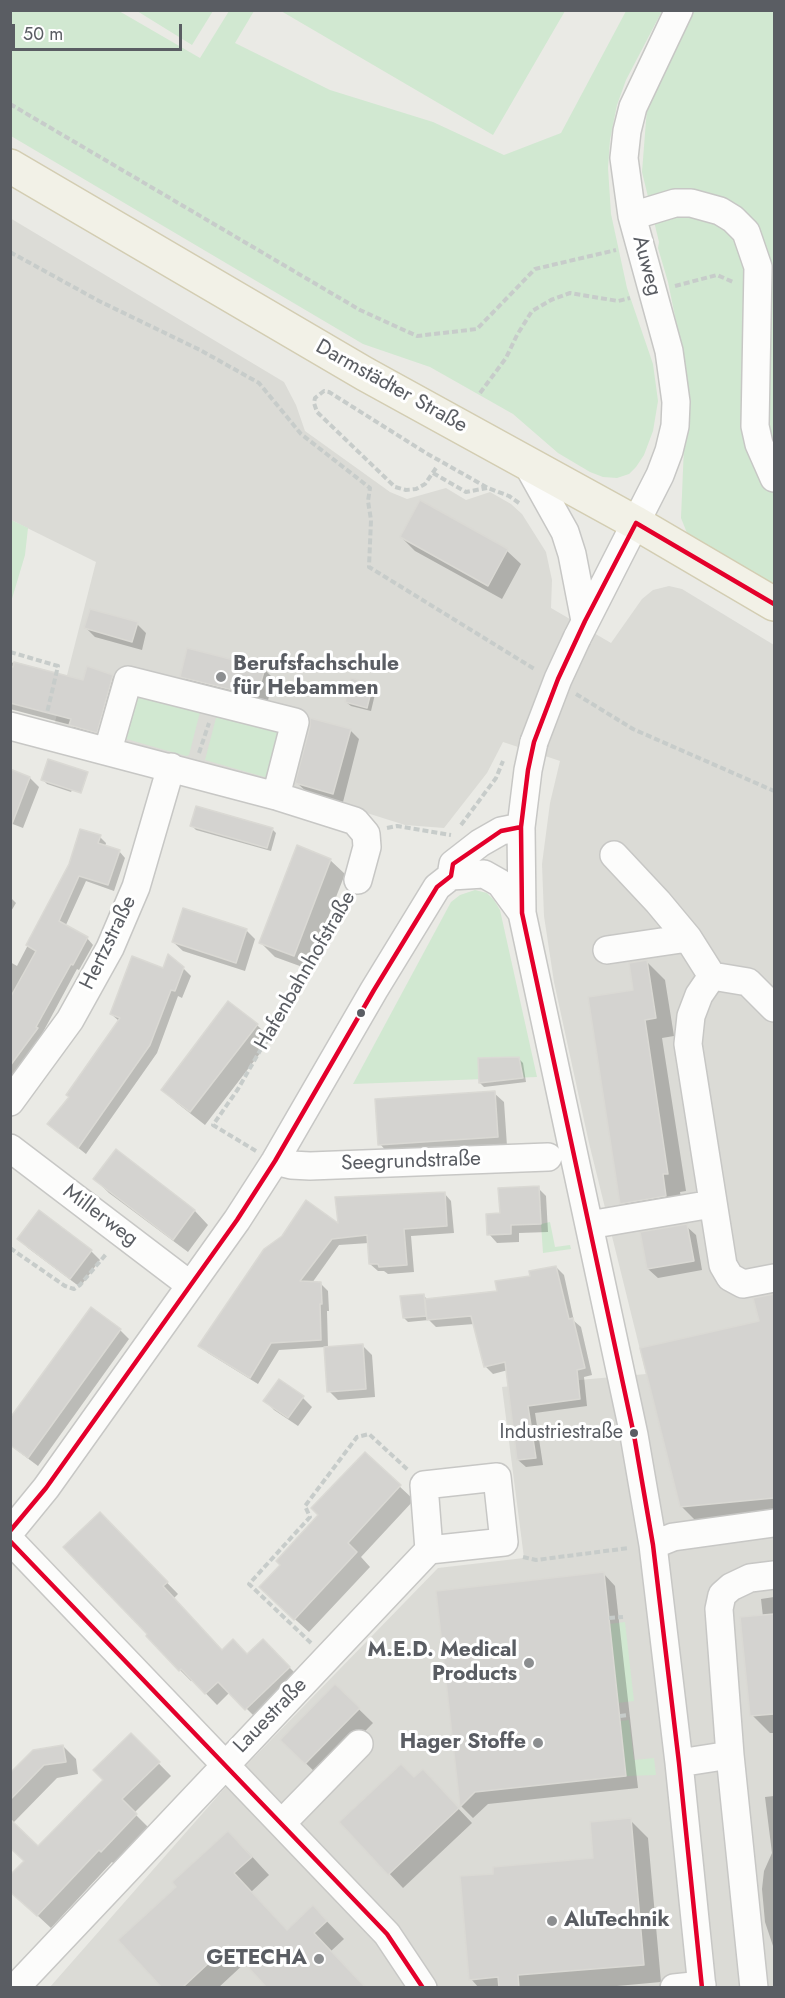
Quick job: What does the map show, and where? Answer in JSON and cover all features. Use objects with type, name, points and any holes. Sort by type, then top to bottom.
[{"type":"main road","name":"Darmstädter Straße","points":[[10,166],[365,374],[636,523],[774,604]]},
{"type":"street","name":"Auweg","points":[[522,913],[521,827],[534,742],[558,679],[581,629],[660,475],[669,451],[676,410],[669,351],[632,216],[624,158],[633,107],[679,10]]},
{"type":"street","points":[[632,216],[675,203],[691,203],[720,211],[733,219],[746,232],[758,267],[755,426],[759,444],[774,478]]},
{"type":"street","points":[[526,462],[565,532],[573,555],[581,629]]},
{"type":"street","points":[[108,750],[128,681],[295,722],[276,796]]},
{"type":"street","name":"Hafenbahnhofstraße","points":[[10,726],[182,770],[355,821],[362,826],[366,834],[367,847],[358,880]]},
{"type":"street","name":"Hertzstraße","points":[[10,1102],[70,1020],[110,948],[182,770]]},
{"type":"street","points":[[451,876],[453,864],[480,843],[501,831],[521,827]]},
{"type":"street","points":[[614,855],[688,938],[712,976],[748,982],[774,1008]]},
{"type":"street","points":[[10,1532],[46,1488],[237,1220],[275,1161],[374,990],[437,887],[451,876],[484,874],[500,883],[522,913],[634,1435],[653,1545],[702,1986],[674,1988]]},
{"type":"street","points":[[607,950],[688,938]]},
{"type":"street","points":[[712,976],[699,995],[691,1016],[688,1044],[723,1265],[730,1277],[743,1284],[774,1278]]},
{"type":"street","name":"Millerweg","points":[[10,1148],[190,1285]]},
{"type":"street","name":"Seegrundstraße","points":[[275,1161],[310,1166],[548,1157]]},
{"type":"street","points":[[589,1225],[712,1204]]},
{"type":"street","points":[[497,1477],[504,1542],[429,1550],[424,1485],[497,1477]]},
{"type":"street","points":[[653,1545],[673,1536],[774,1523]]},
{"type":"street","points":[[10,1540],[387,1934],[423,1988]]},
{"type":"street","name":"Lauestraße","points":[[15,1988],[429,1550]]},
{"type":"street","points":[[754,1988],[730,1755],[718,1609],[722,1596],[730,1587],[750,1578],[774,1575]]},
{"type":"street","points":[[282,1823],[359,1744]]},
{"type":"street","points":[[679,1763],[730,1755]]},
{"type":"path","points":[[10,104],[360,310],[417,336],[477,329],[534,269],[640,244]]},
{"type":"path","points":[[10,252],[99,301],[200,350],[259,383],[301,434],[370,488],[368,501],[371,519],[369,567],[537,671]]},
{"type":"path","points":[[480,393],[506,358],[532,311],[551,300],[570,293],[618,301],[717,275],[757,292]]},
{"type":"path","points":[[436,468],[425,484],[416,489],[406,490],[395,487],[317,412],[315,398],[319,393],[329,392],[426,453],[524,506]]},
{"type":"path","points":[[433,473],[466,492],[488,488]]},
{"type":"path","points":[[10,652],[58,666],[46,716],[49,721],[46,734]]},
{"type":"path","points":[[575,694],[633,729],[774,791]]},
{"type":"path","points":[[182,770],[215,702]]},
{"type":"path","points":[[460,826],[496,778],[504,757]]},
{"type":"path","points":[[398,826],[453,835],[450,846]]},
{"type":"path","name":"Hafenbahnhofstraße","points":[[275,1161],[213,1125],[238,1089],[358,880]]},
{"type":"path","points":[[10,1248],[65,1286],[74,1289],[80,1285],[123,1234]]},
{"type":"path","points":[[327,1658],[249,1584],[310,1518],[305,1506],[357,1437],[369,1434],[424,1485]]},
{"type":"path","points":[[504,1542],[517,1555],[536,1560],[653,1545]]},
{"type":"path","points":[[609,1618],[623,1617]]},
{"type":"path","points":[[620,1716],[629,1715]]},
{"type":"shaded area","points":[[10,218],[284,382],[296,405],[305,431],[390,492],[407,499],[446,488],[466,500],[490,492],[511,504],[522,514],[546,552],[552,580],[551,608],[611,643],[642,599],[653,590],[669,586],[682,589],[774,645],[774,1987],[50,1987],[231,1781],[438,1568],[524,1558],[502,1387],[646,1374],[589,1143],[554,982],[544,916],[542,864],[550,803],[560,761],[503,742],[487,773],[444,828],[405,825],[240,773],[54,726],[96,562],[11,520]]},
{"type":"green space","points":[[11,10],[119,11],[200,58],[229,11],[254,11],[235,43],[330,90],[433,122],[504,155],[561,133],[626,11],[662,11],[626,80],[617,105],[610,140],[608,168],[611,214],[627,288],[653,364],[658,401],[653,431],[644,455],[636,467],[629,474],[617,478],[603,477],[590,472],[558,453],[513,414],[430,367],[363,344],[11,136]]},
{"type":"green space","points":[[565,10],[493,135],[281,11]]},
{"type":"green space","points":[[137,11],[213,11],[192,45]]},
{"type":"green space","points":[[693,11],[774,11],[774,591],[696,545],[687,533],[681,518],[687,375],[642,172],[647,108]]},
{"type":"green space","points":[[11,520],[28,528],[25,555],[11,602]]},
{"type":"green space","points":[[136,694],[199,709],[189,755],[123,738]]},
{"type":"green space","points":[[218,716],[279,730],[268,778],[205,760]]},
{"type":"green space","points":[[475,890],[487,893],[500,910],[537,1077],[353,1084],[451,902],[460,895]]},
{"type":"green space","points":[[550,1222],[555,1247],[570,1245],[571,1249],[543,1253],[541,1224]]},
{"type":"green space","points":[[625,1622],[634,1701],[618,1703],[610,1624]]},
{"type":"green space","points":[[629,1720],[634,1760],[654,1758],[656,1775],[626,1776],[620,1721]]},
{"type":"building","points":[[420,500],[508,549],[488,586],[400,537]]},
{"type":"building","points":[[90,609],[138,622],[132,642],[84,628]]},
{"type":"building","name":"Berufsfachschule für Hebammen","points":[[187,648],[265,668],[257,696],[180,677]]},
{"type":"building","points":[[14,662],[83,680],[87,666],[113,675],[97,733],[69,725],[71,719],[10,703],[10,666],[13,667]]},
{"type":"building","points":[[351,678],[373,684],[367,708],[345,702]]},
{"type":"building","points":[[310,718],[351,729],[333,794],[295,783]]},
{"type":"building","points":[[48,759],[88,772],[81,793],[41,780]]},
{"type":"building","points":[[10,769],[30,777],[12,824],[10,824]]},
{"type":"building","points":[[196,806],[273,828],[267,848],[190,826]]},
{"type":"building","points":[[80,829],[101,835],[98,843],[120,850],[108,885],[79,876],[59,921],[88,937],[36,1027],[38,1028],[10,1066],[10,998],[36,951],[26,945],[69,864]]},
{"type":"building","points":[[297,845],[331,859],[294,956],[259,943]]},
{"type":"building","points":[[183,908],[247,929],[236,963],[172,942]]},
{"type":"building","points":[[168,954],[184,967],[175,991],[171,990],[150,1045],[78,1148],[47,1124],[69,1097],[66,1095],[120,1018],[110,1014],[132,956],[163,968]]},
{"type":"building","points":[[647,960],[656,1018],[645,1020],[668,1174],[663,1174],[666,1196],[620,1204],[588,997],[633,990],[629,963]]},
{"type":"building","points":[[228,1001],[258,1024],[190,1112],[161,1090]]},
{"type":"building","points":[[519,1057],[523,1078],[479,1083],[478,1058]]},
{"type":"building","points":[[495,1091],[498,1137],[378,1145],[375,1099]]},
{"type":"building","points":[[116,1149],[195,1210],[173,1240],[93,1179]]},
{"type":"building","points":[[539,1186],[541,1224],[511,1225],[511,1234],[487,1235],[486,1214],[500,1213],[498,1188]]},
{"type":"building","points":[[445,1192],[447,1226],[404,1229],[407,1265],[379,1267],[378,1264],[369,1264],[367,1235],[332,1239],[300,1281],[321,1282],[321,1340],[271,1343],[250,1378],[198,1346],[264,1249],[282,1236],[306,1200],[338,1223],[335,1197]]},
{"type":"building","points":[[39,1210],[92,1250],[70,1279],[17,1239]]},
{"type":"building","points":[[687,1224],[694,1261],[647,1269],[640,1232]]},
{"type":"building","points":[[556,1266],[569,1319],[573,1318],[585,1368],[577,1370],[580,1399],[528,1406],[536,1458],[517,1460],[505,1362],[484,1367],[471,1316],[427,1320],[425,1299],[497,1291],[495,1281],[530,1276],[529,1271]]},
{"type":"building","points":[[424,1294],[426,1316],[403,1318],[400,1296]]},
{"type":"building","points":[[774,1294],[774,1498],[680,1507],[640,1348],[759,1321],[753,1298]]},
{"type":"building","points":[[91,1307],[121,1329],[28,1458],[10,1445],[10,1418]]},
{"type":"building","points":[[363,1344],[366,1389],[327,1392],[324,1347]]},
{"type":"building","points":[[279,1379],[304,1396],[288,1418],[263,1401]]},
{"type":"building","points":[[365,1452],[401,1485],[348,1543],[357,1552],[294,1620],[259,1587],[280,1565],[276,1561],[318,1515],[311,1508]]},
{"type":"building","points":[[100,1512],[168,1582],[163,1586],[222,1650],[233,1639],[247,1654],[263,1639],[290,1667],[245,1710],[218,1682],[205,1694],[181,1669],[179,1671],[146,1636],[147,1634],[63,1547]]},
{"type":"building","name":"M.E.D. Medical Products","points":[[604,1572],[626,1776],[475,1792],[460,1807],[436,1591]]},
{"type":"building","points":[[774,1614],[774,1714],[750,1716],[740,1617]]},
{"type":"building","points":[[335,1684],[360,1708],[305,1764],[280,1740]]},
{"type":"building","points":[[131,1733],[160,1762],[122,1799],[137,1814],[101,1852],[99,1850],[37,1916],[10,1892],[10,1875],[24,1861],[10,1848],[10,1819],[38,1846],[103,1780],[93,1770]]},
{"type":"building","points":[[63,1745],[66,1762],[44,1765],[10,1800],[10,1773],[33,1750]]},
{"type":"building","points":[[401,1764],[414,1777],[423,1769],[459,1808],[388,1875],[339,1822]]},
{"type":"building","name":"AluTechnik","points":[[631,1818],[644,1965],[518,1975],[519,1988],[499,1988],[498,1977],[469,1980],[460,1876],[493,1874],[493,1867],[593,1858],[590,1822]]},
{"type":"building","points":[[228,1831],[252,1857],[234,1873],[287,1930],[313,1905],[327,1921],[314,1933],[366,1988],[267,1988],[228,1945],[182,1988],[162,1988],[118,1940],[176,1887],[172,1882]]},
{"type":"transit line","points":[[636,523],[585,621],[558,679],[534,742],[521,827],[522,913],[634,1435],[653,1545],[679,1763],[702,1988]]},
{"type":"transit line","points":[[636,523],[774,604]]},
{"type":"transit line","points":[[10,1531],[46,1488],[237,1220],[275,1161],[374,990],[437,887],[451,876],[453,864],[501,831],[521,827]]},
{"type":"transit line","points":[[10,1541],[387,1934],[423,1988]]},
{"type":"place","name":"Berufsfachschule für Hebammen","points":[[221,677]]},
{"type":"place","name":"Industriestraße","points":[[634,1433]]},
{"type":"place","name":"M.E.D. Medical Products","points":[[529,1663]]},
{"type":"place","name":"Hager Stoffe","points":[[538,1743]]},
{"type":"place","name":"AluTechnik","points":[[552,1921]]},
{"type":"place","name":"GETECHA","points":[[319,1959]]}]
